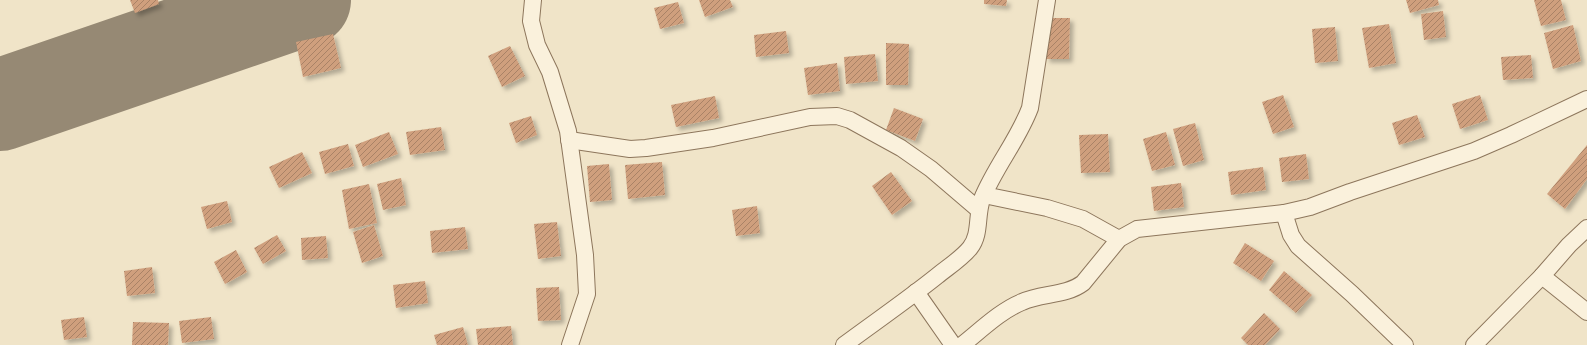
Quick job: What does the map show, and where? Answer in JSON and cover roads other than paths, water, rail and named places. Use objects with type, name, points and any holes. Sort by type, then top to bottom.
[{"type":"street","points":[[533,0],[531,21],[537,45],[550,72],[562,109],[569,140],[585,255],[587,294],[570,345]]},
{"type":"street","points":[[844,345],[916,292],[969,250],[977,236],[979,210],[984,195],[995,172],[1024,123],[1030,108],[1047,0]]},
{"type":"street","points":[[962,345],[1010,307],[1022,301],[1040,295],[1076,289],[1083,283],[1119,238],[1137,229],[1284,213],[1310,207],[1350,192],[1474,151],[1587,99]]},
{"type":"street","points":[[569,140],[630,149],[646,148],[713,138],[810,117],[837,116],[850,120],[901,148],[931,169],[979,210]]},
{"type":"street","points":[[984,195],[1054,210],[1083,219],[1119,238]]},
{"type":"street","points":[[1284,213],[1291,235],[1298,246],[1352,294],[1405,345]]},
{"type":"street","points":[[1474,345],[1587,228]]},
{"type":"street","points":[[1542,276],[1587,312]]},
{"type":"street","points":[[916,292],[953,345]]}]
